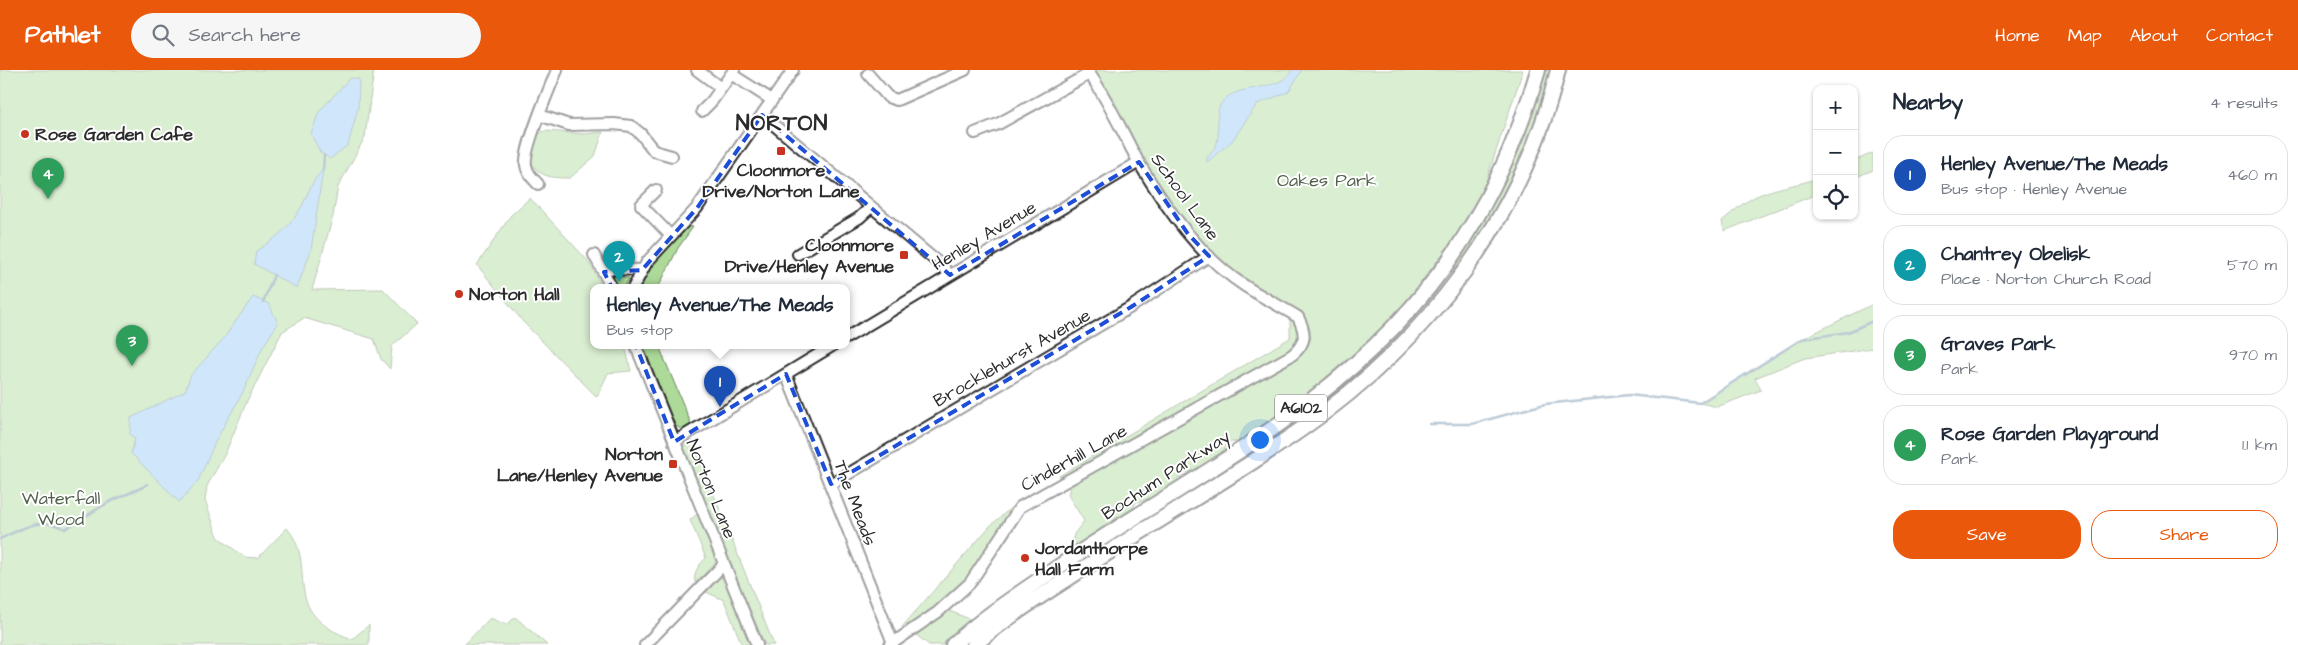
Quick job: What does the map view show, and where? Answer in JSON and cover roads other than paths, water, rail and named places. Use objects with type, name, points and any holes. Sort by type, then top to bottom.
[{"type":"highway","name":"Bochum Parkway","points":[[953,645],[1014,598],[1096,542],[1286,419],[1389,333],[1464,241],[1488,200],[1511,152],[1538,70]]},
{"type":"highway","name":"Bochum Parkway","points":[[974,645],[1027,606],[1118,545],[1304,428],[1366,379],[1399,349],[1447,295],[1494,227],[1514,191],[1535,142],[1558,70]]},
{"type":"street","points":[[538,184],[530,175],[525,161],[539,115],[557,70]]},
{"type":"street","points":[[697,70],[721,88]]},
{"type":"street","points":[[635,284],[642,270],[670,235],[697,208],[793,70]]},
{"type":"street","points":[[868,74],[888,97],[897,100],[965,70]]},
{"type":"street","points":[[702,111],[733,72],[772,100]]},
{"type":"street","points":[[975,133],[998,124],[1088,72]]},
{"type":"street","name":"School Lane","points":[[1088,72],[1121,125],[1139,162],[1188,234],[1209,256],[1244,285],[1298,317],[1305,337]]},
{"type":"street","points":[[539,115],[569,125],[614,124],[631,126],[637,130],[654,151],[672,156]]},
{"type":"street","points":[[762,115],[941,265],[950,276]]},
{"type":"street","name":"Henley Avenue","points":[[850,336],[1139,162]]},
{"type":"street","points":[[656,190],[641,205],[670,235]]},
{"type":"street","points":[[798,254],[859,218],[870,207]]},
{"type":"street","points":[[594,255],[610,284]]},
{"type":"street","name":"Brocklehurst Avenue","points":[[830,484],[1131,307],[1209,256]]},
{"type":"street","points":[[604,272],[610,269],[642,270]]},
{"type":"street","name":"Cinderhill Lane","points":[[892,644],[938,612],[970,583],[1020,507],[1292,355],[1300,348],[1305,337]]},
{"type":"street","name":"Norton Lane","points":[[637,349],[757,645]]},
{"type":"street","points":[[674,442],[827,349]]},
{"type":"street","name":"The Meads","points":[[786,374],[892,644]]},
{"type":"street","points":[[645,645],[724,564]]},
{"type":"water","points":[[1292,70],[1302,70],[1288,92],[1257,104],[1232,141],[1207,162],[1207,158],[1215,148],[1218,139],[1218,115],[1221,103],[1233,94],[1279,82],[1287,77]]},
{"type":"water","points":[[350,78],[359,79],[358,108],[348,145],[330,159],[320,152],[311,134],[319,112]]},
{"type":"water","points":[[323,170],[311,250],[297,288],[254,264],[256,251],[277,237],[289,225],[303,204],[314,181]]},
{"type":"water","points":[[253,297],[269,304],[278,323],[262,348],[243,392],[216,440],[198,481],[179,502],[131,453],[135,439],[130,434],[131,418],[185,391],[191,375],[224,338]]},
{"type":"waterway","points":[[323,170],[324,155]]},
{"type":"waterway","points":[[263,302],[274,275]]},
{"type":"waterway","points":[[1430,424],[1472,424],[1545,404],[1629,395],[1700,403],[1802,339],[1848,332],[1873,321]]},
{"type":"waterway","points":[[0,539],[32,525],[48,524],[65,529],[109,502],[147,484]]},
{"type":"place","name":"Rose Garden Cafe","points":[[25,134]]},
{"type":"place","name":"Cloonmore Drive/Norton Lane","points":[[781,151]]},
{"type":"place","name":"Rose Garden Playground","points":[[48,199]]},
{"type":"place","name":"Cloonmore Drive/Henley Avenue","points":[[904,255]]},
{"type":"place","name":"Chantrey Obelisk","points":[[619,282]]},
{"type":"place","name":"Norton Hall","points":[[459,294]]},
{"type":"place","name":"Graves Park","points":[[132,366]]},
{"type":"place","name":"Henley Avenue/The Meads","points":[[720,407]]},
{"type":"place","name":"Norton Lane/Henley Avenue","points":[[673,464]]},
{"type":"place","name":"Jordanthorpe Hall Farm","points":[[1025,558]]},
{"type":"district","name":"NORTON","points":[[782,123]]},
{"type":"park label","name":"Oakes Park","points":[[1327,180]]},
{"type":"park label","name":"Waterfall Wood","points":[[61,508]]}]
